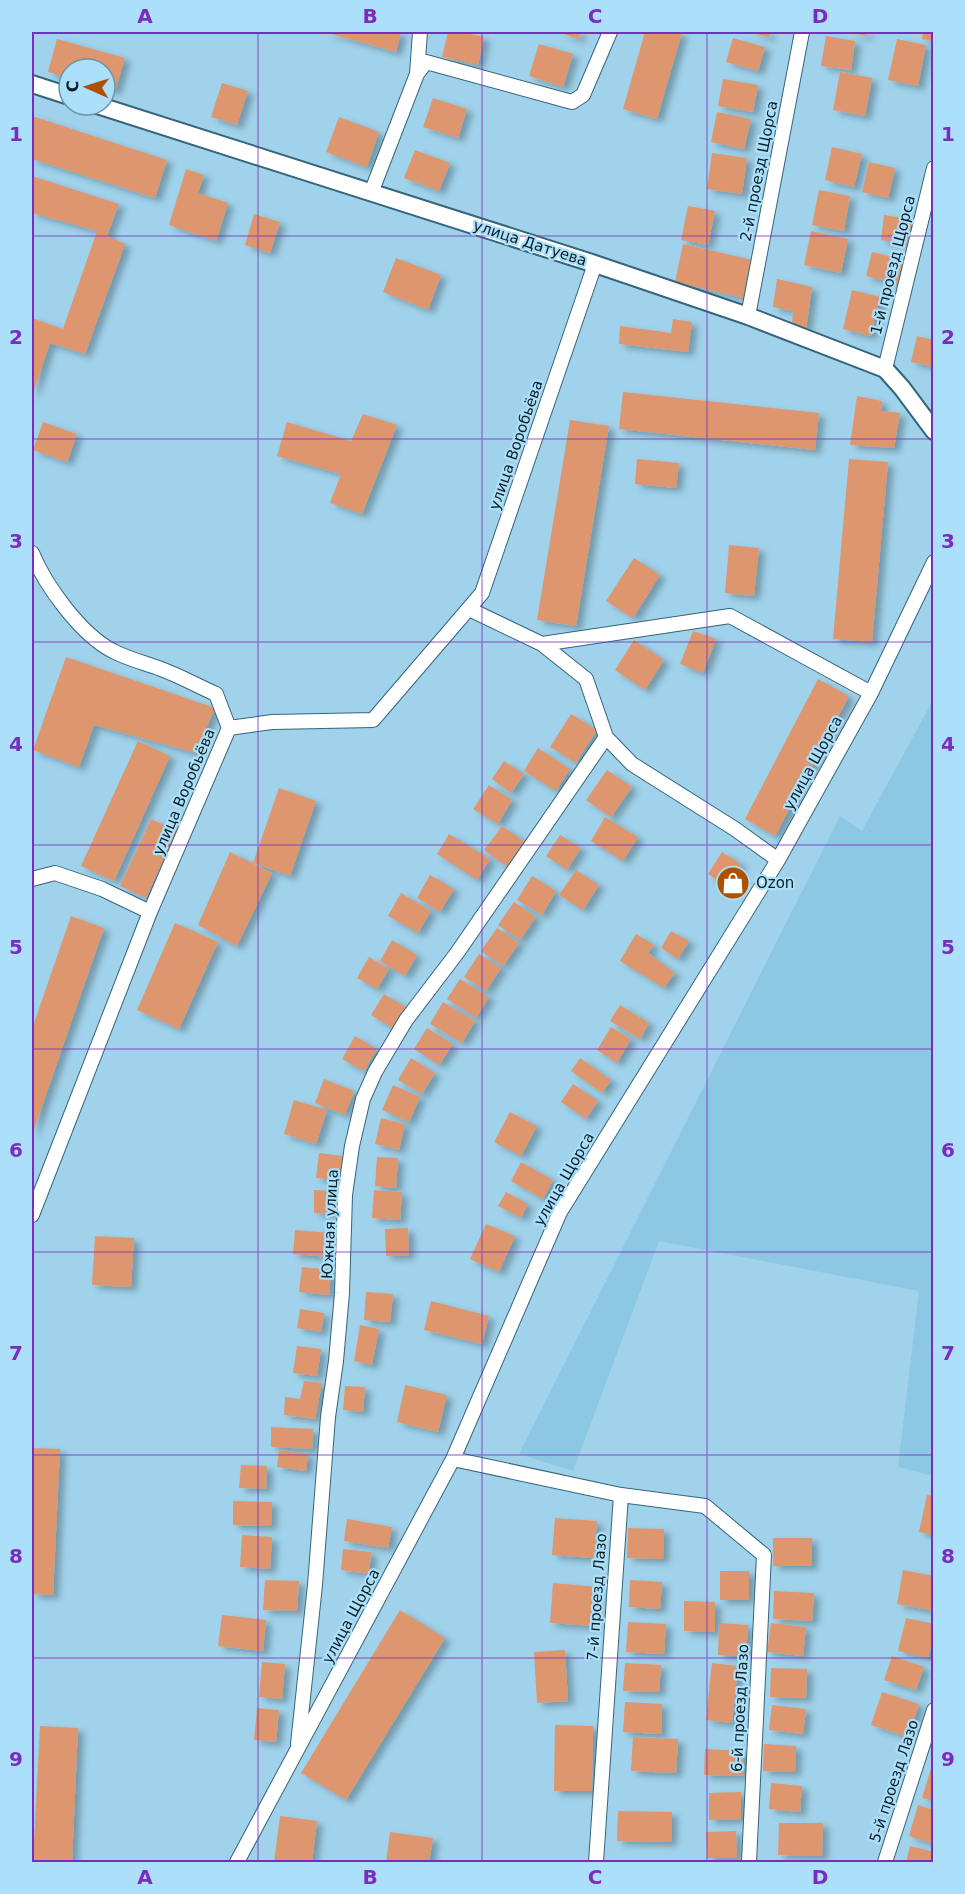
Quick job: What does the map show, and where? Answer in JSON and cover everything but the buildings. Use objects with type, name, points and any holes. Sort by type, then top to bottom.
[{"type":"street","points":[[417,74],[420,32]]},
{"type":"street","points":[[371,192],[417,74],[426,62],[572,102],[583,95],[609,32]]},
{"type":"street","name":"2-й проезд Щорса","points":[[748,316],[802,32]]},
{"type":"street","points":[[32,84],[57,92]]},
{"type":"street","name":"улица Датуева","points":[[117,111],[595,264],[748,316],[885,369],[902,388],[933,431]]},
{"type":"street","name":"1-й проезд Щорса","points":[[885,369],[933,168]]},
{"type":"street","name":"улица Воробьёва","points":[[32,1210],[150,912],[229,728],[272,722],[373,720],[483,593],[595,264]]},
{"type":"street","points":[[32,552],[43,575],[66,609],[85,630],[112,651],[164,670],[216,694],[229,728]]},
{"type":"street","name":"улица Щорса","points":[[237,1863],[453,1459],[560,1212],[777,860],[871,693],[933,562]]},
{"type":"street","points":[[469,609],[542,644],[585,679],[606,736],[632,764],[735,829],[777,860]]},
{"type":"street","points":[[542,644],[730,616],[871,693]]},
{"type":"street","name":"Южная улица","points":[[297,1752],[315,1585],[328,1417],[342,1293],[345,1195],[352,1146],[363,1099],[375,1072],[406,1020],[458,953],[606,736]]},
{"type":"street","points":[[32,879],[55,873],[102,889],[150,912]]},
{"type":"street","points":[[453,1459],[621,1495]]},
{"type":"street","name":"6-й проезд Лазо","points":[[621,1495],[705,1506],[764,1555],[749,1863]]},
{"type":"street","name":"7-й проезд Лазо","points":[[596,1863],[621,1495]]},
{"type":"street","name":"5-й проезд Лазо","points":[[885,1863],[933,1710]]},
{"type":"shaded area","points":[[933,700],[933,1476],[898,1467],[919,1291],[659,1241],[573,1471],[519,1454],[840,816],[862,831]]},
{"type":"place","name":"Ozon","points":[[733,883]]}]
